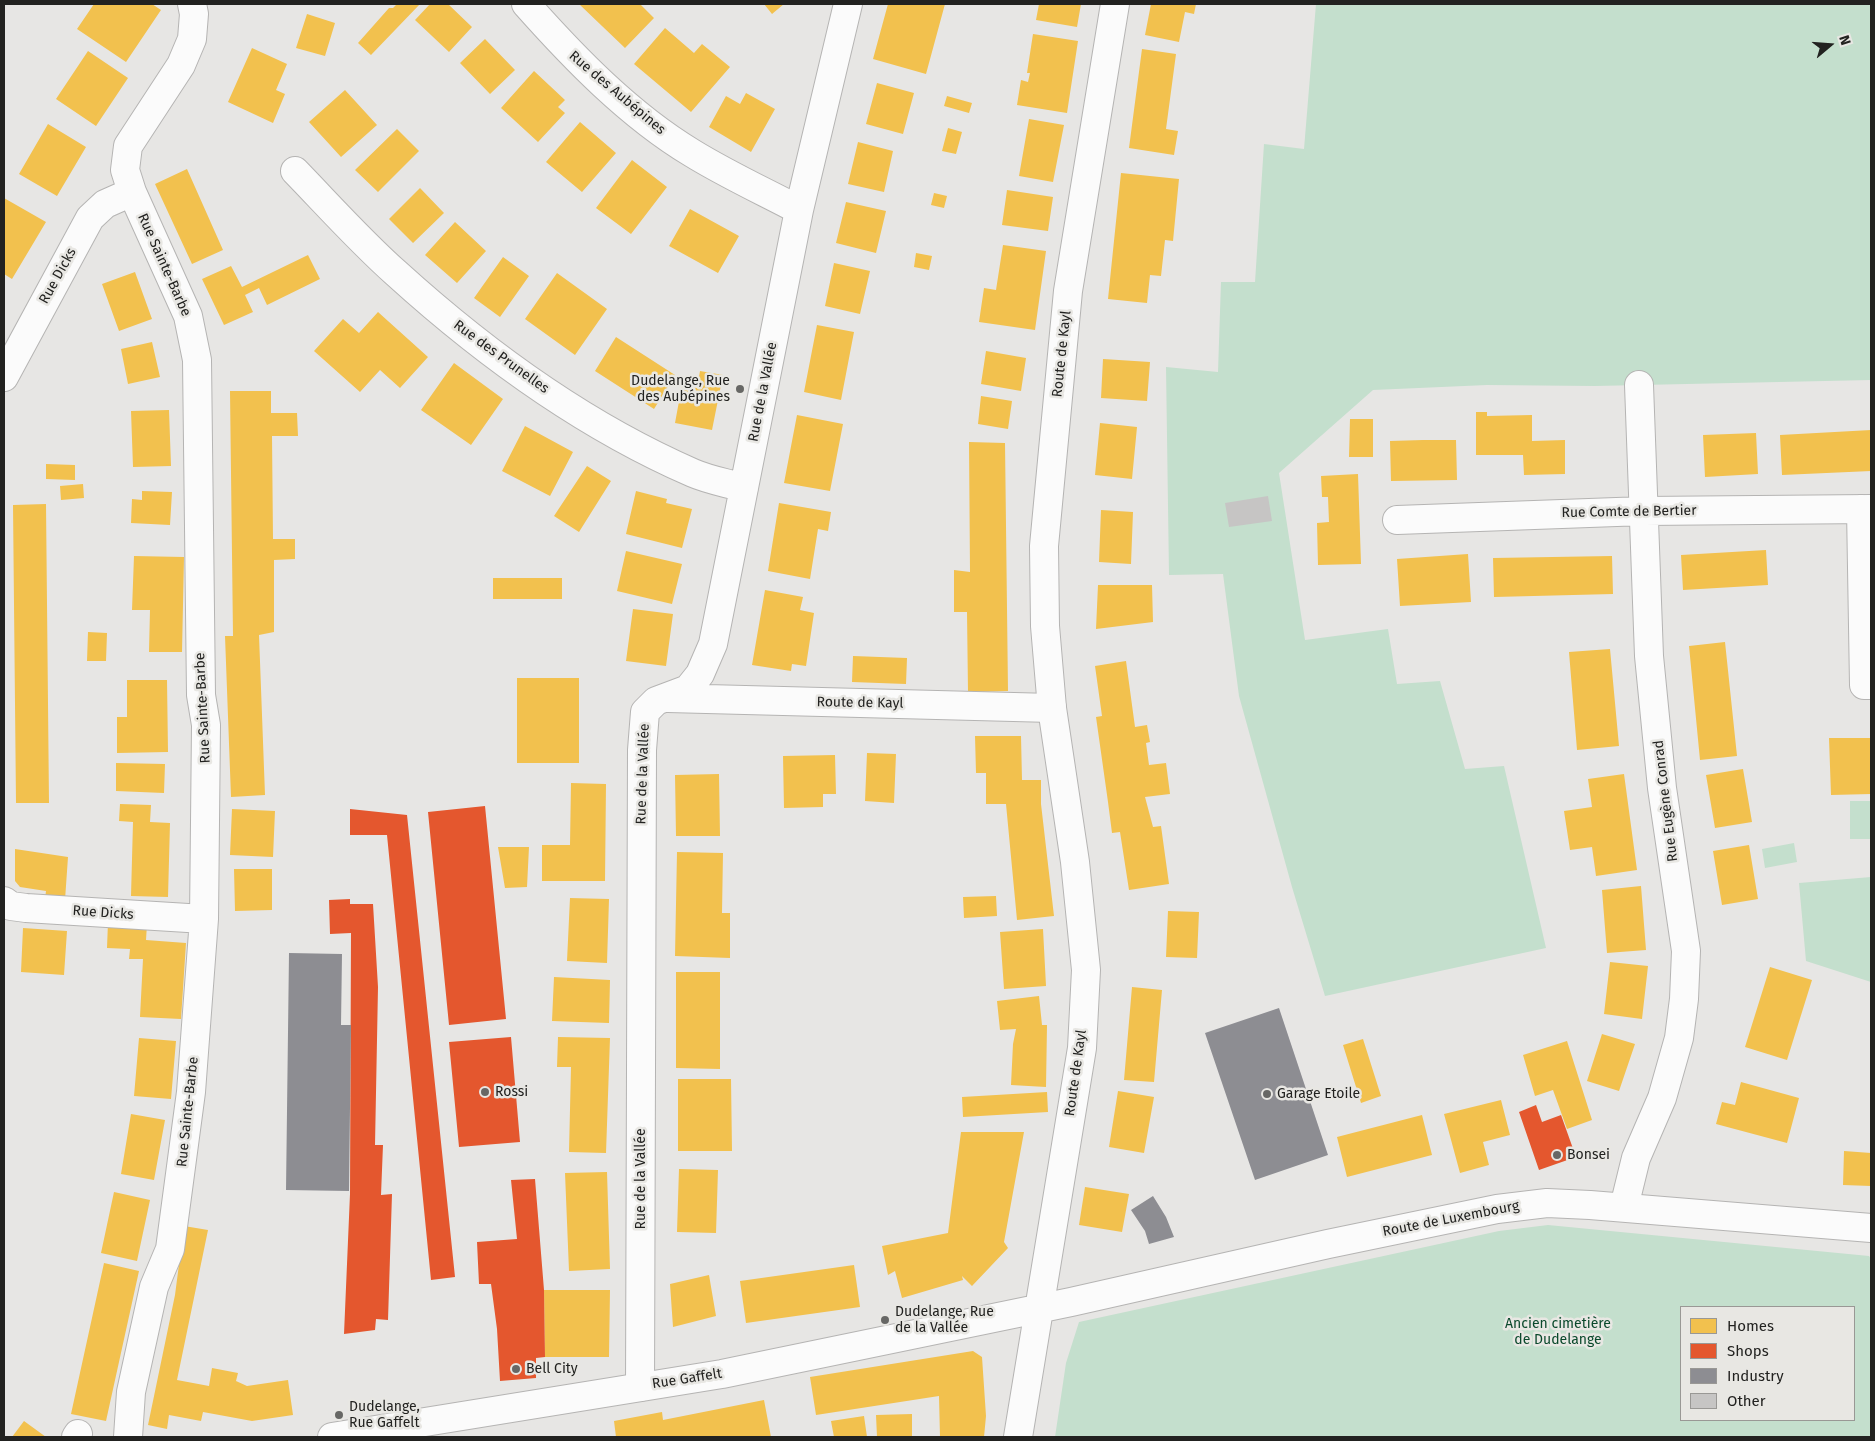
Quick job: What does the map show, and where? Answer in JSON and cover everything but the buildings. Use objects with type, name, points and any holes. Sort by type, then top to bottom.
[{"type":"street","name":"Rue Sainte-Barbe","points":[[128,1437],[131,1392],[154,1287],[170,1249],[191,1092],[204,919],[206,725],[200,695],[197,360],[188,316],[132,192],[125,170],[128,146],[181,65],[192,39],[194,14],[192,4]]},
{"type":"street","name":"Rue des Aubépines","points":[[526,4],[567,50],[632,109],[691,153],[799,210]]},
{"type":"street","name":"Route de Kayl","points":[[1018,1437],[1082,1048],[1086,970],[1075,862],[1052,708],[1045,626],[1044,566],[1050,468],[1068,291],[1115,4]]},
{"type":"street","name":"Rue de la Vallée","points":[[640,1387],[642,750],[645,712],[656,701],[668,698],[688,688],[700,674],[713,644],[799,210],[843,12]]},
{"type":"street","name":"Rue des Prunelles","points":[[295,171],[395,272],[458,326],[511,366],[560,400],[638,446],[695,474],[744,488]]},
{"type":"street","name":"Rue Dicks","points":[[4,377],[90,218],[105,204],[132,192]]},
{"type":"street","name":"Rue Eugène Conrad","points":[[1624,1207],[1636,1158],[1662,1098],[1679,1038],[1684,999],[1686,951],[1662,788],[1649,656],[1639,385]]},
{"type":"street","name":"Rue Comte de Bertier","points":[[1397,520],[1644,511],[1866,509],[1864,685],[1871,685]]},
{"type":"street","name":"Route de Kayl","points":[[668,698],[1052,708]]},
{"type":"street","name":"Rue Dicks","points":[[4,901],[11,906],[26,908],[204,919]]},
{"type":"street","name":"Route de Luxembourg","points":[[1039,1308],[1497,1209],[1547,1203],[1624,1207],[1871,1228]]},
{"type":"street","name":"Rue Gaffelt","points":[[332,1437],[722,1374],[1039,1308]]},
{"type":"green space","points":[[1316,4],[1871,4],[1871,380],[1595,386],[1487,385],[1373,390],[1279,473],[1305,640],[1388,629],[1397,684],[1440,681],[1465,769],[1504,766],[1546,948],[1325,996],[1292,887],[1239,696],[1223,574],[1169,575],[1166,367],[1218,372],[1221,282],[1255,282],[1264,144],[1304,149]]},
{"type":"green space","points":[[1850,801],[1871,801],[1871,839],[1850,839]]},
{"type":"green space","points":[[1794,843],[1797,862],[1765,868],[1762,849]]},
{"type":"green space","points":[[1871,877],[1871,982],[1806,961],[1799,883]]},
{"type":"green space","name":"Ancien cimetière de Dudelange","points":[[1548,1225],[1869,1256],[1871,1259],[1871,1437],[1055,1437],[1066,1363],[1079,1322],[1499,1231]]},
{"type":"place","name":"Dudelange, Rue des Aubépines","points":[[740,389]]},
{"type":"place","name":"Rossi","points":[[485,1092]]},
{"type":"place","name":"Garage Etoile","points":[[1267,1094]]},
{"type":"place","name":"Bonsei","points":[[1557,1155]]},
{"type":"place","name":"Dudelange, Rue de la Vallée","points":[[885,1320]]},
{"type":"place","name":"Bell City","points":[[516,1369]]},
{"type":"place","name":"Dudelange, Rue Gaffelt","points":[[339,1415]]}]
